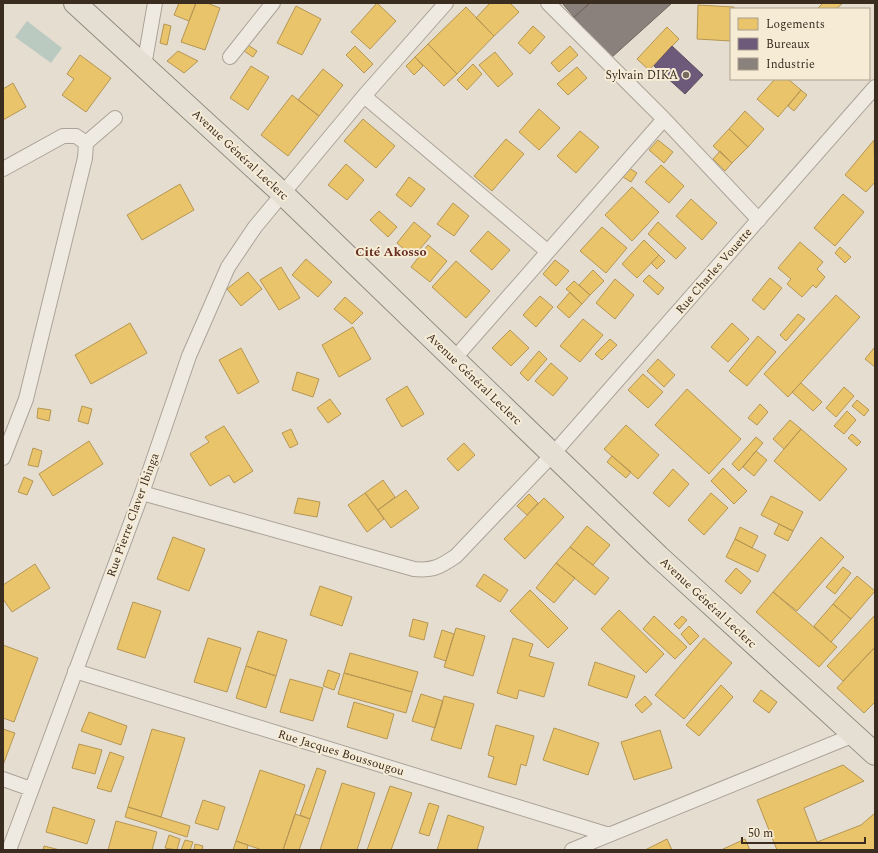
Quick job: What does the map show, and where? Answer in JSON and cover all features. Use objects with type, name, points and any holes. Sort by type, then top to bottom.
[{"type":"main road","name":"Avenue Général Leclerc","points":[[75,3],[282,194],[552,455],[729,623],[875,754]]},
{"type":"street","points":[[144,66],[155,3]]},
{"type":"street","points":[[230,57],[273,3]]},
{"type":"street","name":"Rue Pierre Claver Ibinga","points":[[9,850],[74,671],[142,493],[189,356],[225,274],[255,227],[364,96],[446,3]]},
{"type":"street","points":[[548,3],[664,119],[759,220]]},
{"type":"street","name":"Rue Charles Vouette","points":[[142,493],[414,569],[428,570],[439,566],[456,556],[552,455],[875,87]]},
{"type":"street","points":[[364,96],[547,251]]},
{"type":"street","points":[[3,458],[26,399],[85,158],[86,143],[115,118]]},
{"type":"street","points":[[454,359],[664,119]]},
{"type":"street","points":[[3,169],[63,136],[76,136],[86,143]]},
{"type":"street","name":"Rue Jacques Boussougou","points":[[74,671],[606,834]]},
{"type":"street","points":[[572,850],[606,834],[854,735]]},
{"type":"street","points":[[3,779],[31,789]]},
{"type":"shaded area","points":[[27,21],[62,48],[51,63],[15,37]]},
{"type":"building: Logements","points":[[179,3],[196,3],[189,21],[174,15]]},
{"type":"building: Logements","points":[[196,3],[207,3],[220,8],[205,50],[181,42]]},
{"type":"building: Logements","points":[[377,3],[396,21],[370,49],[351,32]]},
{"type":"building: Logements","points":[[490,3],[510,3],[519,12],[494,36],[476,18]]},
{"type":"building: Logements","points":[[823,3],[843,3],[837,8],[818,8]]},
{"type":"building: Logements","points":[[698,5],[734,7],[730,8],[730,41],[697,39]]},
{"type":"building: Logements","points":[[296,6],[321,19],[302,55],[277,43]]},
{"type":"building: Logements","points":[[466,7],[494,36],[457,74],[428,44]]},
{"type":"building: Logements","points":[[164,24],[171,26],[167,45],[160,43]]},
{"type":"building: Logements","points":[[533,26],[545,37],[530,54],[518,43]]},
{"type":"building: Logements","points":[[667,27],[679,39],[649,70],[637,59]]},
{"type":"building: Logements","points":[[428,44],[457,74],[444,86],[415,57]]},
{"type":"building: Logements","points":[[248,45],[257,51],[253,57],[244,51]]},
{"type":"building: Logements","points":[[355,46],[373,64],[364,73],[346,55]]},
{"type":"building: Logements","points":[[570,46],[578,55],[559,72],[551,63]]},
{"type":"building: Logements","points":[[178,51],[198,61],[184,73],[167,61]]},
{"type":"building: Logements","points":[[495,52],[513,74],[498,87],[479,65]]},
{"type":"building: Logements","points":[[80,55],[111,78],[86,112],[62,95],[74,79],[67,74]]},
{"type":"building: Logements","points":[[415,57],[423,66],[414,75],[406,66]]},
{"type":"building: Logements","points":[[473,64],[482,74],[467,90],[457,80]]},
{"type":"building: Logements","points":[[251,66],[269,77],[248,110],[230,98]]},
{"type":"building: Logements","points":[[577,67],[587,78],[568,95],[557,84]]},
{"type":"building: Logements","points":[[323,69],[343,85],[319,116],[298,100]]},
{"type":"building: Logements","points":[[774,80],[789,80],[801,90],[778,117],[757,99]]},
{"type":"building: Logements","points":[[13,83],[26,107],[3,120],[3,89]]},
{"type":"building: Logements","points":[[801,90],[807,95],[794,111],[788,106]]},
{"type":"building: Logements","points":[[292,95],[319,116],[288,156],[261,135]]},
{"type":"building: Logements","points":[[539,109],[560,128],[539,150],[519,132]]},
{"type":"building: Logements","points":[[745,111],[764,129],[748,147],[729,129]]},
{"type":"building: Logements","points":[[363,119],[395,146],[376,168],[344,141]]},
{"type":"building: Logements","points":[[729,129],[748,147],[732,163],[713,146]]},
{"type":"building: Logements","points":[[580,131],[599,147],[576,173],[557,156]]},
{"type":"building: Logements","points":[[506,139],[524,154],[492,191],[474,176]]},
{"type":"building: Logements","points":[[658,140],[673,152],[664,163],[649,150]]},
{"type":"building: Logements","points":[[874,140],[875,182],[866,192],[845,175]]},
{"type":"building: Logements","points":[[720,151],[732,163],[725,171],[713,159]]},
{"type":"building: Logements","points":[[346,164],[364,180],[347,200],[328,185]]},
{"type":"building: Logements","points":[[661,165],[684,186],[669,203],[645,182]]},
{"type":"building: Logements","points":[[629,168],[637,173],[631,182],[623,177]]},
{"type":"building: Logements","points":[[409,177],[425,189],[411,207],[396,195]]},
{"type":"building: Logements","points":[[180,184],[194,210],[142,240],[127,215]]},
{"type":"building: Logements","points":[[632,187],[659,212],[632,241],[605,215]]},
{"type":"building: Logements","points":[[843,194],[864,212],[835,246],[814,228]]},
{"type":"building: Logements","points":[[691,199],[717,223],[702,240],[676,216]]},
{"type":"building: Logements","points":[[453,203],[469,216],[454,236],[437,224]]},
{"type":"building: Logements","points":[[379,211],[397,227],[388,237],[370,220]]},
{"type":"building: Logements","points":[[414,222],[431,236],[413,257],[397,243]]},
{"type":"building: Logements","points":[[658,222],[686,248],[676,259],[648,234]]},
{"type":"building: Logements","points":[[602,227],[627,248],[606,273],[580,251]]},
{"type":"building: Logements","points":[[488,231],[510,250],[492,270],[470,251]]},
{"type":"building: Logements","points":[[644,240],[659,255],[637,278],[622,264]]},
{"type":"building: Logements","points":[[800,242],[823,262],[817,269],[825,277],[816,288],[813,285],[802,297],[787,284],[791,279],[778,268]]},
{"type":"building: Logements","points":[[428,245],[447,261],[430,282],[411,267]]},
{"type":"building: Logements","points":[[840,247],[851,257],[845,263],[835,253]]},
{"type":"building: Logements","points":[[659,255],[665,261],[657,269],[651,263]]},
{"type":"building: Logements","points":[[306,259],[332,282],[318,297],[292,275]]},
{"type":"building: Logements","points":[[555,260],[569,271],[556,286],[543,274]]},
{"type":"building: Logements","points":[[456,261],[490,291],[466,318],[432,287]]},
{"type":"building: Logements","points":[[281,267],[300,298],[279,310],[260,280]]},
{"type":"building: Logements","points":[[593,270],[604,281],[590,295],[579,285]]},
{"type":"building: Logements","points":[[248,272],[262,289],[241,306],[227,289]]},
{"type":"building: Logements","points":[[649,275],[664,288],[658,295],[643,281]]},
{"type":"building: Logements","points":[[770,278],[782,288],[764,310],[752,300]]},
{"type":"building: Logements","points":[[615,279],[634,295],[615,319],[596,303]]},
{"type":"building: Logements","points":[[574,281],[590,295],[582,304],[566,289]]},
{"type":"building: Logements","points":[[570,292],[582,304],[569,318],[557,307]]},
{"type":"building: Logements","points":[[836,295],[860,317],[788,397],[764,374]]},
{"type":"building: Logements","points":[[540,296],[553,307],[536,327],[523,315]]},
{"type":"building: Logements","points":[[345,297],[363,313],[352,324],[334,309]]},
{"type":"building: Logements","points":[[798,314],[805,319],[786,341],[780,335]]},
{"type":"building: Logements","points":[[583,319],[603,335],[580,362],[560,346]]},
{"type":"building: Logements","points":[[130,323],[147,353],[91,384],[75,355]]},
{"type":"building: Logements","points":[[732,323],[749,339],[728,362],[711,347]]},
{"type":"building: Logements","points":[[353,327],[371,359],[339,377],[322,345]]},
{"type":"building: Logements","points":[[510,330],[529,348],[511,366],[492,348]]},
{"type":"building: Logements","points":[[758,336],[776,352],[747,386],[729,371]]},
{"type":"building: Logements","points":[[610,339],[617,345],[602,360],[595,354]]},
{"type":"building: Logements","points":[[241,348],[259,382],[238,394],[219,360]]},
{"type":"building: Logements","points":[[875,348],[875,367],[865,359]]},
{"type":"building: Logements","points":[[539,351],[547,359],[528,381],[520,373]]},
{"type":"building: Logements","points":[[658,359],[675,375],[664,387],[647,371]]},
{"type":"building: Logements","points":[[551,363],[568,378],[553,396],[535,381]]},
{"type":"building: Logements","points":[[297,372],[319,379],[313,397],[292,390]]},
{"type":"building: Logements","points":[[643,374],[663,392],[648,408],[628,390]]},
{"type":"building: Logements","points":[[801,383],[822,402],[813,411],[792,392]]},
{"type":"building: Logements","points":[[407,386],[424,414],[402,427],[386,399]]},
{"type":"building: Logements","points":[[844,387],[854,396],[836,417],[826,408]]},
{"type":"building: Logements","points":[[687,389],[741,439],[709,474],[655,425]]},
{"type":"building: Logements","points":[[330,399],[341,414],[328,423],[317,408]]},
{"type":"building: Logements","points":[[857,400],[869,410],[864,416],[852,406]]},
{"type":"building: Logements","points":[[760,404],[768,412],[757,425],[748,418]]},
{"type":"building: Logements","points":[[82,406],[92,409],[88,424],[78,421]]},
{"type":"building: Logements","points":[[38,408],[51,410],[49,421],[37,418]]},
{"type":"building: Logements","points":[[847,411],[856,420],[844,434],[834,426]]},
{"type":"building: Logements","points":[[790,420],[801,429],[784,449],[773,439]]},
{"type":"building: Logements","points":[[626,425],[659,455],[638,479],[604,449]]},
{"type":"building: Logements","points":[[224,426],[253,471],[234,483],[229,475],[210,486],[190,454],[209,442],[205,437]]},
{"type":"building: Logements","points":[[291,429],[298,444],[290,448],[282,433]]},
{"type":"building: Logements","points":[[801,429],[847,469],[820,501],[774,461]]},
{"type":"building: Logements","points":[[852,434],[861,442],[857,446],[848,438]]},
{"type":"building: Logements","points":[[756,437],[763,443],[739,471],[732,464]]},
{"type":"building: Logements","points":[[89,441],[103,464],[53,496],[39,474]]},
{"type":"building: Logements","points":[[464,443],[475,455],[458,471],[447,459]]},
{"type":"building: Logements","points":[[33,448],[42,451],[38,467],[28,465]]},
{"type":"building: Logements","points":[[756,451],[767,460],[754,476],[743,467]]},
{"type":"building: Logements","points":[[612,456],[631,472],[626,478],[607,462]]},
{"type":"building: Logements","points":[[723,468],[747,491],[734,504],[711,481]]},
{"type":"building: Logements","points":[[673,469],[689,484],[669,507],[653,493]]},
{"type":"building: Logements","points":[[24,477],[33,481],[27,495],[18,492]]},
{"type":"building: Logements","points":[[383,480],[395,497],[378,510],[365,493]]},
{"type":"building: Logements","points":[[406,490],[419,508],[391,528],[378,510]]},
{"type":"building: Logements","points":[[365,493],[384,519],[367,532],[348,505]]},
{"type":"building: Logements","points":[[711,493],[728,508],[704,535],[688,520]]},
{"type":"building: Logements","points":[[529,494],[538,503],[527,515],[517,506]]},
{"type":"building: Logements","points":[[771,496],[803,512],[793,531],[761,515]]},
{"type":"building: Logements","points":[[298,498],[320,502],[317,517],[294,513]]},
{"type":"building: Logements","points":[[544,498],[564,517],[525,559],[504,539]]},
{"type":"building: Logements","points":[[779,524],[793,531],[788,541],[774,534]]},
{"type":"building: Logements","points":[[587,526],[610,545],[593,565],[570,547]]},
{"type":"building: Logements","points":[[740,527],[758,536],[752,548],[735,539]]},
{"type":"building: Logements","points":[[173,537],[205,549],[189,591],[157,579]]},
{"type":"building: Logements","points":[[821,537],[844,557],[797,611],[773,592]]},
{"type":"building: Logements","points":[[735,539],[766,555],[758,572],[726,557]]},
{"type":"building: Logements","points":[[570,547],[609,578],[595,595],[556,563]]},
{"type":"building: Logements","points":[[556,563],[575,578],[554,603],[536,588]]},
{"type":"building: Logements","points":[[35,564],[50,588],[12,612],[3,599],[3,585]]},
{"type":"building: Logements","points":[[843,567],[851,573],[835,594],[826,587]]},
{"type":"building: Logements","points":[[736,568],[751,581],[741,594],[725,581]]},
{"type":"building: Logements","points":[[484,574],[508,590],[500,602],[476,586]]},
{"type":"building: Logements","points":[[857,576],[875,591],[851,619],[833,604]]},
{"type":"building: Logements","points":[[320,586],[352,597],[342,626],[310,615]]},
{"type":"building: Logements","points":[[530,590],[568,628],[548,648],[510,611]]},
{"type":"building: Logements","points":[[773,592],[837,647],[819,667],[756,612]]},
{"type":"building: Logements","points":[[133,602],[161,611],[145,658],[117,649]]},
{"type":"building: Logements","points":[[833,604],[851,619],[831,642],[814,626]]},
{"type":"building: Logements","points":[[619,610],[664,654],[646,673],[601,629]]},
{"type":"building: Logements","points":[[875,615],[875,647],[843,681],[827,666]]},
{"type":"building: Logements","points":[[654,616],[687,647],[675,659],[643,629]]},
{"type":"building: Logements","points":[[682,616],[687,620],[679,629],[674,624]]},
{"type":"building: Logements","points":[[413,619],[428,623],[424,640],[409,636]]},
{"type":"building: Logements","points":[[689,626],[699,636],[690,645],[681,634]]},
{"type":"building: Logements","points":[[456,628],[485,636],[473,676],[444,667]]},
{"type":"building: Logements","points":[[442,630],[454,634],[446,661],[434,657]]},
{"type":"building: Logements","points":[[258,631],[287,640],[276,676],[246,666]]},
{"type":"building: Logements","points":[[208,638],[241,648],[227,692],[194,682]]},
{"type":"building: Logements","points":[[513,638],[533,644],[529,656],[554,663],[544,697],[519,690],[517,699],[497,693]]},
{"type":"building: Logements","points":[[704,638],[732,663],[684,719],[655,695]]},
{"type":"building: Logements","points":[[3,645],[38,658],[14,722],[3,718]]},
{"type":"building: Logements","points":[[875,647],[875,702],[864,713],[837,688]]},
{"type":"building: Logements","points":[[350,653],[418,672],[412,692],[344,673]]},
{"type":"building: Logements","points":[[595,662],[635,676],[627,698],[588,685]]},
{"type":"building: Logements","points":[[246,666],[276,676],[266,708],[236,698]]},
{"type":"building: Logements","points":[[328,670],[340,674],[334,690],[323,686]]},
{"type":"building: Logements","points":[[344,673],[412,692],[406,713],[338,694]]},
{"type":"building: Logements","points":[[290,679],[323,688],[313,721],[280,712]]},
{"type":"building: Logements","points":[[721,685],[733,697],[699,736],[686,725]]},
{"type":"building: Logements","points":[[761,690],[777,702],[769,713],[753,701]]},
{"type":"building: Logements","points":[[421,694],[443,701],[435,728],[412,721]]},
{"type":"building: Logements","points":[[444,696],[474,704],[461,749],[431,740]]},
{"type":"building: Logements","points":[[645,696],[652,704],[642,713],[635,705]]},
{"type":"building: Logements","points":[[354,702],[394,714],[387,739],[347,727]]},
{"type":"building: Logements","points":[[89,712],[127,726],[121,745],[81,731]]},
{"type":"building: Logements","points":[[496,725],[534,736],[526,766],[521,764],[516,785],[488,777],[494,757],[488,755]]},
{"type":"building: Logements","points":[[554,728],[599,743],[588,775],[543,760]]},
{"type":"building: Logements","points":[[3,729],[15,733],[3,765]]},
{"type":"building: Logements","points":[[152,729],[185,738],[161,817],[128,807]]},
{"type":"building: Logements","points":[[660,730],[672,768],[634,780],[621,742]]},
{"type":"building: Logements","points":[[79,744],[102,750],[95,774],[72,768]]},
{"type":"building: Logements","points":[[110,752],[124,757],[111,792],[97,788]]},
{"type":"building: Logements","points":[[843,765],[864,781],[804,808],[817,842],[861,825],[875,813],[875,850],[777,850],[757,800]]},
{"type":"building: Logements","points":[[317,768],[326,771],[310,819],[300,815]]},
{"type":"building: Logements","points":[[260,770],[305,785],[283,850],[262,850],[236,841]]},
{"type":"building: Logements","points":[[342,783],[375,793],[357,850],[320,850]]},
{"type":"building: Logements","points":[[390,786],[412,793],[391,850],[367,850]]},
{"type":"building: Logements","points":[[203,800],[225,807],[218,830],[195,823]]},
{"type":"building: Logements","points":[[429,803],[439,806],[429,836],[419,833]]},
{"type":"building: Logements","points":[[53,807],[95,820],[87,844],[46,832]]},
{"type":"building: Logements","points":[[128,807],[190,826],[187,837],[125,817]]},
{"type":"building: Logements","points":[[295,814],[310,819],[299,850],[283,850]]},
{"type":"building: Logements","points":[[448,815],[484,827],[477,850],[437,850]]},
{"type":"building: Logements","points":[[116,821],[157,832],[152,850],[108,850]]},
{"type":"building: Logements","points":[[169,835],[180,839],[177,850],[165,848]]},
{"type":"building: Logements","points":[[667,839],[672,850],[645,850]]},
{"type":"building: Logements","points":[[745,839],[750,850],[721,850]]},
{"type":"building: Logements","points":[[185,840],[193,842],[190,850],[181,850]]},
{"type":"building: Logements","points":[[236,841],[248,845],[247,850],[233,850]]},
{"type":"building: Logements","points":[[195,844],[203,846],[202,850],[194,850]]},
{"type":"building: Logements","points":[[44,846],[60,850],[43,850]]},
{"type":"building: Bureaux","points":[[672,46],[703,75],[685,94],[654,66]]},
{"type":"building: Industrie","points":[[562,3],[590,3],[574,17]]},
{"type":"building: Industrie","points":[[590,3],[672,3],[611,58],[574,17]]},
{"type":"place","name":"Sylvain DIKA","points":[[686,75]]},
{"type":"district","name":"Cité Akosso","points":[[391,252]]}]
